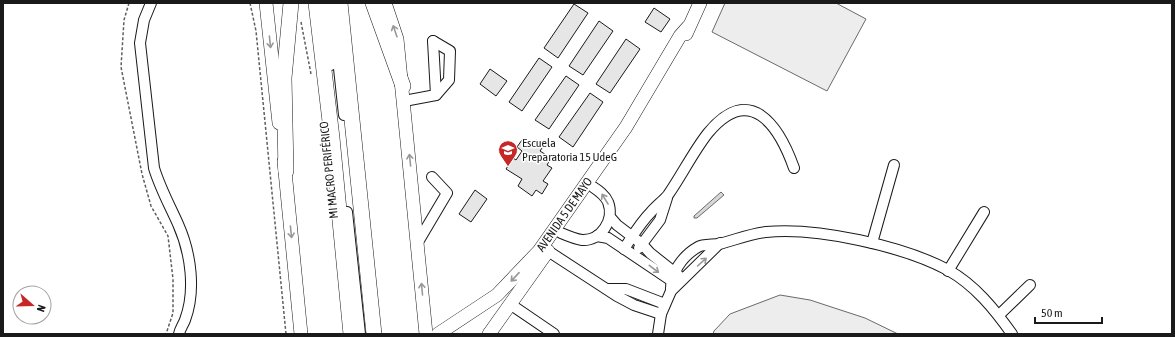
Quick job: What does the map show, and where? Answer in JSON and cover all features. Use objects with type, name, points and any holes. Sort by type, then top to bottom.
[{"type":"highway","points":[[286,171],[284,78],[291,3]]},
{"type":"highway","points":[[316,3],[332,138],[351,334]]},
{"type":"highway","points":[[340,3],[374,334]]},
{"type":"highway","points":[[373,3],[403,93]]},
{"type":"main road","points":[[266,3],[286,171],[301,334]]},
{"type":"main road","points":[[385,3],[397,39],[426,334]]},
{"type":"main road","name":"AVENIDA 5 DE MAYO","points":[[489,334],[635,127],[680,48],[688,27],[700,3]]},
{"type":"main road","name":"AVENIDA 5 DE MAYO","points":[[438,334],[497,295],[539,251],[626,127],[680,36],[688,27]]},
{"type":"street","points":[[151,3],[143,28],[140,43],[140,57],[154,168],[159,186],[179,226],[187,251],[190,295],[185,321],[179,334]]},
{"type":"street","name":"MI MACRO PERIFÉRICO","points":[[324,3],[360,334]]},
{"type":"street","name":"MI MACRO PERIFÉRICO","points":[[332,3],[367,334]]},
{"type":"street","points":[[403,93],[436,95]]},
{"type":"street","points":[[624,249],[650,213],[667,196],[708,133],[728,115],[740,111],[752,111],[770,121],[787,149],[794,168]]},
{"type":"street","points":[[872,243],[894,165]]},
{"type":"street","points":[[418,242],[447,193],[432,177]]},
{"type":"street","points":[[561,233],[582,240],[597,236],[603,231],[610,217],[608,202],[603,194],[593,187]]},
{"type":"street","points":[[634,256],[660,220],[667,196]]},
{"type":"street","points":[[948,270],[984,212]]},
{"type":"street","points":[[610,217],[642,244],[675,281]]},
{"type":"street","points":[[658,334],[663,309],[682,261],[698,247],[720,243],[741,236],[783,231],[838,237],[872,243],[911,255],[948,270],[975,289],[999,315],[1012,334]]},
{"type":"street","points":[[597,236],[608,238],[675,281]]},
{"type":"street","points":[[675,281],[706,258],[720,243]]},
{"type":"street","points":[[548,251],[617,296],[634,305],[663,309]]},
{"type":"street","points":[[999,315],[1030,285]]},
{"type":"street","points":[[510,304],[554,334]]},
{"type":"street","points":[[185,321],[186,334]]},
{"type":"path","points":[[250,3],[256,31],[286,334]]},
{"type":"shaded area","points":[[725,3],[836,3],[866,19],[827,91],[712,32]]},
{"type":"shaded area","points":[[721,192],[724,195],[697,218],[694,218],[694,216]]},
{"type":"shaded area","points":[[780,295],[810,300],[865,318],[898,334],[713,334],[730,314]]},
{"type":"building","points":[[574,4],[588,13],[558,58],[544,48]]},
{"type":"building","points":[[654,8],[670,19],[661,32],[645,22]]},
{"type":"building","points":[[599,21],[613,31],[583,75],[569,66]]},
{"type":"building","points":[[626,39],[640,49],[610,93],[596,84]]},
{"type":"building","points":[[539,58],[552,67],[522,111],[509,102]]},
{"type":"building","points":[[490,69],[507,81],[496,96],[480,84]]},
{"type":"building","points":[[566,76],[579,85],[549,129],[535,120]]},
{"type":"building","points":[[590,93],[603,102],[573,147],[559,137]]},
{"type":"building","points":[[522,140],[532,146],[536,140],[544,145],[540,151],[551,158],[547,165],[552,168],[543,181],[548,184],[542,194],[536,190],[532,196],[518,186],[522,179],[506,169],[513,158],[516,160],[522,151],[517,147]]},
{"type":"building","points":[[475,190],[487,199],[471,222],[459,214]]},
{"type":"building","points":[[629,294],[639,298],[637,302],[627,298]]},
{"type":"place","name":"Escuela Preparatoria 15 UdeG","points":[[508,167]]}]
